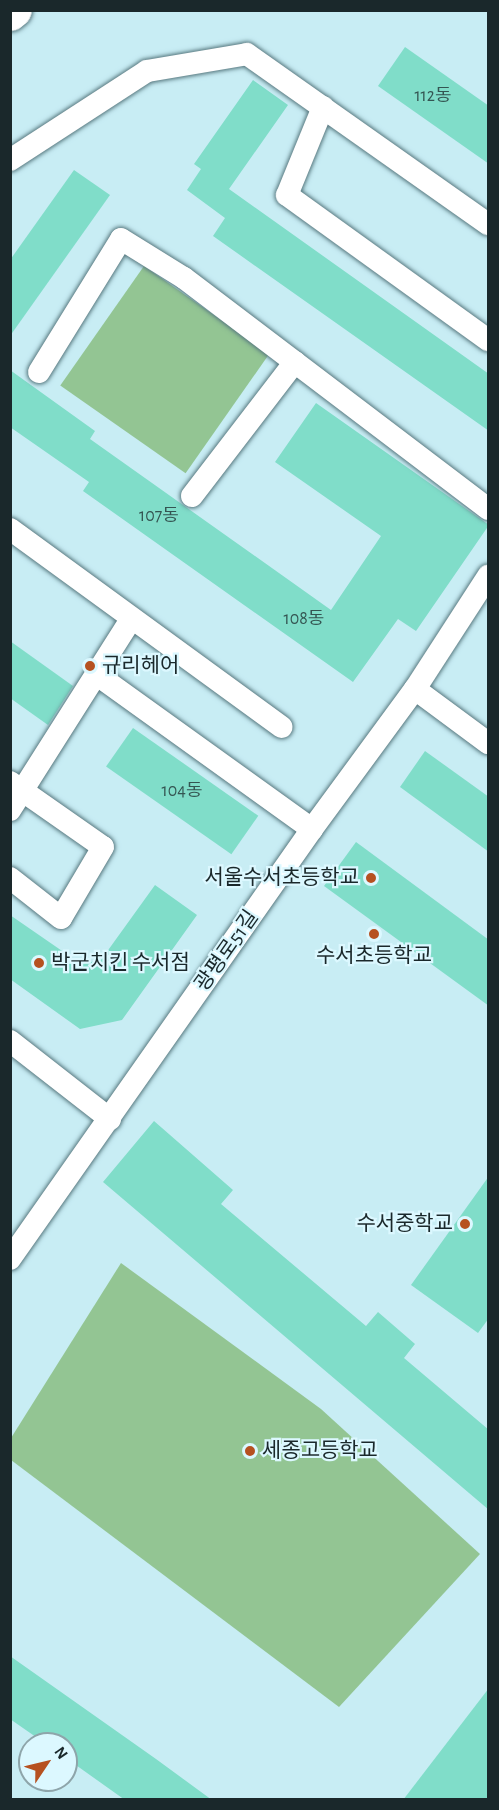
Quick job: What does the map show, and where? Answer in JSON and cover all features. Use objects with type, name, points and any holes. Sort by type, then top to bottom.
[{"type":"main road","points":[[10,14],[15,10]]},
{"type":"street","points":[[10,160],[147,71],[247,54],[489,224]]},
{"type":"street","points":[[323,107],[287,195],[489,340]]},
{"type":"street","points":[[39,372],[121,239],[184,278],[489,509]]},
{"type":"street","points":[[192,496],[295,362]]},
{"type":"street","points":[[10,529],[282,727]]},
{"type":"street","name":"광평로51길","points":[[10,1259],[312,829],[415,689],[489,576]]},
{"type":"street","points":[[10,810],[17,786],[96,674],[131,619]]},
{"type":"street","points":[[96,674],[312,829]]},
{"type":"street","points":[[415,689],[489,743]]},
{"type":"street","points":[[10,878],[61,918],[103,847],[17,786]]},
{"type":"street","points":[[10,1041],[110,1119]]},
{"type":"green space","points":[[144,266],[269,354],[186,473],[60,386]]},
{"type":"green space","points":[[121,1263],[321,1409],[480,1554],[339,1707],[11,1460],[11,1438]]},
{"type":"building","points":[[405,47],[489,106],[489,164],[378,86]]},
{"type":"building","points":[[253,80],[288,105],[229,189],[489,374],[489,431],[213,236],[225,218],[187,190],[201,169],[194,164]]},
{"type":"building","points":[[74,170],[110,195],[10,336],[10,260]]},
{"type":"building","points":[[10,370],[95,431],[90,439],[331,610],[381,536],[275,462],[316,403],[489,525],[416,631],[398,619],[353,682],[83,491],[89,482],[10,427]]},
{"type":"building","points":[[10,641],[73,686],[48,725],[10,698]]},
{"type":"building","points":[[133,728],[258,816],[231,854],[106,767]]},
{"type":"building","points":[[425,751],[489,797],[489,852],[400,787]]},
{"type":"building","points":[[356,842],[489,940],[489,1006],[324,886]]},
{"type":"building","points":[[155,885],[197,915],[122,1020],[80,1029],[10,979],[10,915],[81,964],[101,960]]},
{"type":"building","points":[[154,1121],[233,1190],[221,1204],[366,1326],[378,1312],[415,1344],[404,1358],[489,1430],[489,1510],[103,1182]]},
{"type":"building","name":"수서중학교","points":[[489,1176],[489,1318],[478,1333],[411,1285]]},
{"type":"building","points":[[10,1656],[212,1800],[125,1800],[78,1767],[78,1732],[29,1732],[10,1719]]},
{"type":"building","points":[[489,1688],[489,1800],[403,1800]]},
{"type":"place","name":"규리헤어","points":[[90,666]]},
{"type":"place","name":"서울수서초등학교","points":[[371,878]]},
{"type":"place","name":"수서초등학교","points":[[374,934]]},
{"type":"place","name":"박군치킨 수서점","points":[[39,963]]},
{"type":"place","name":"수서중학교","points":[[465,1224]]},
{"type":"place","name":"세종고등학교","points":[[250,1451]]}]
